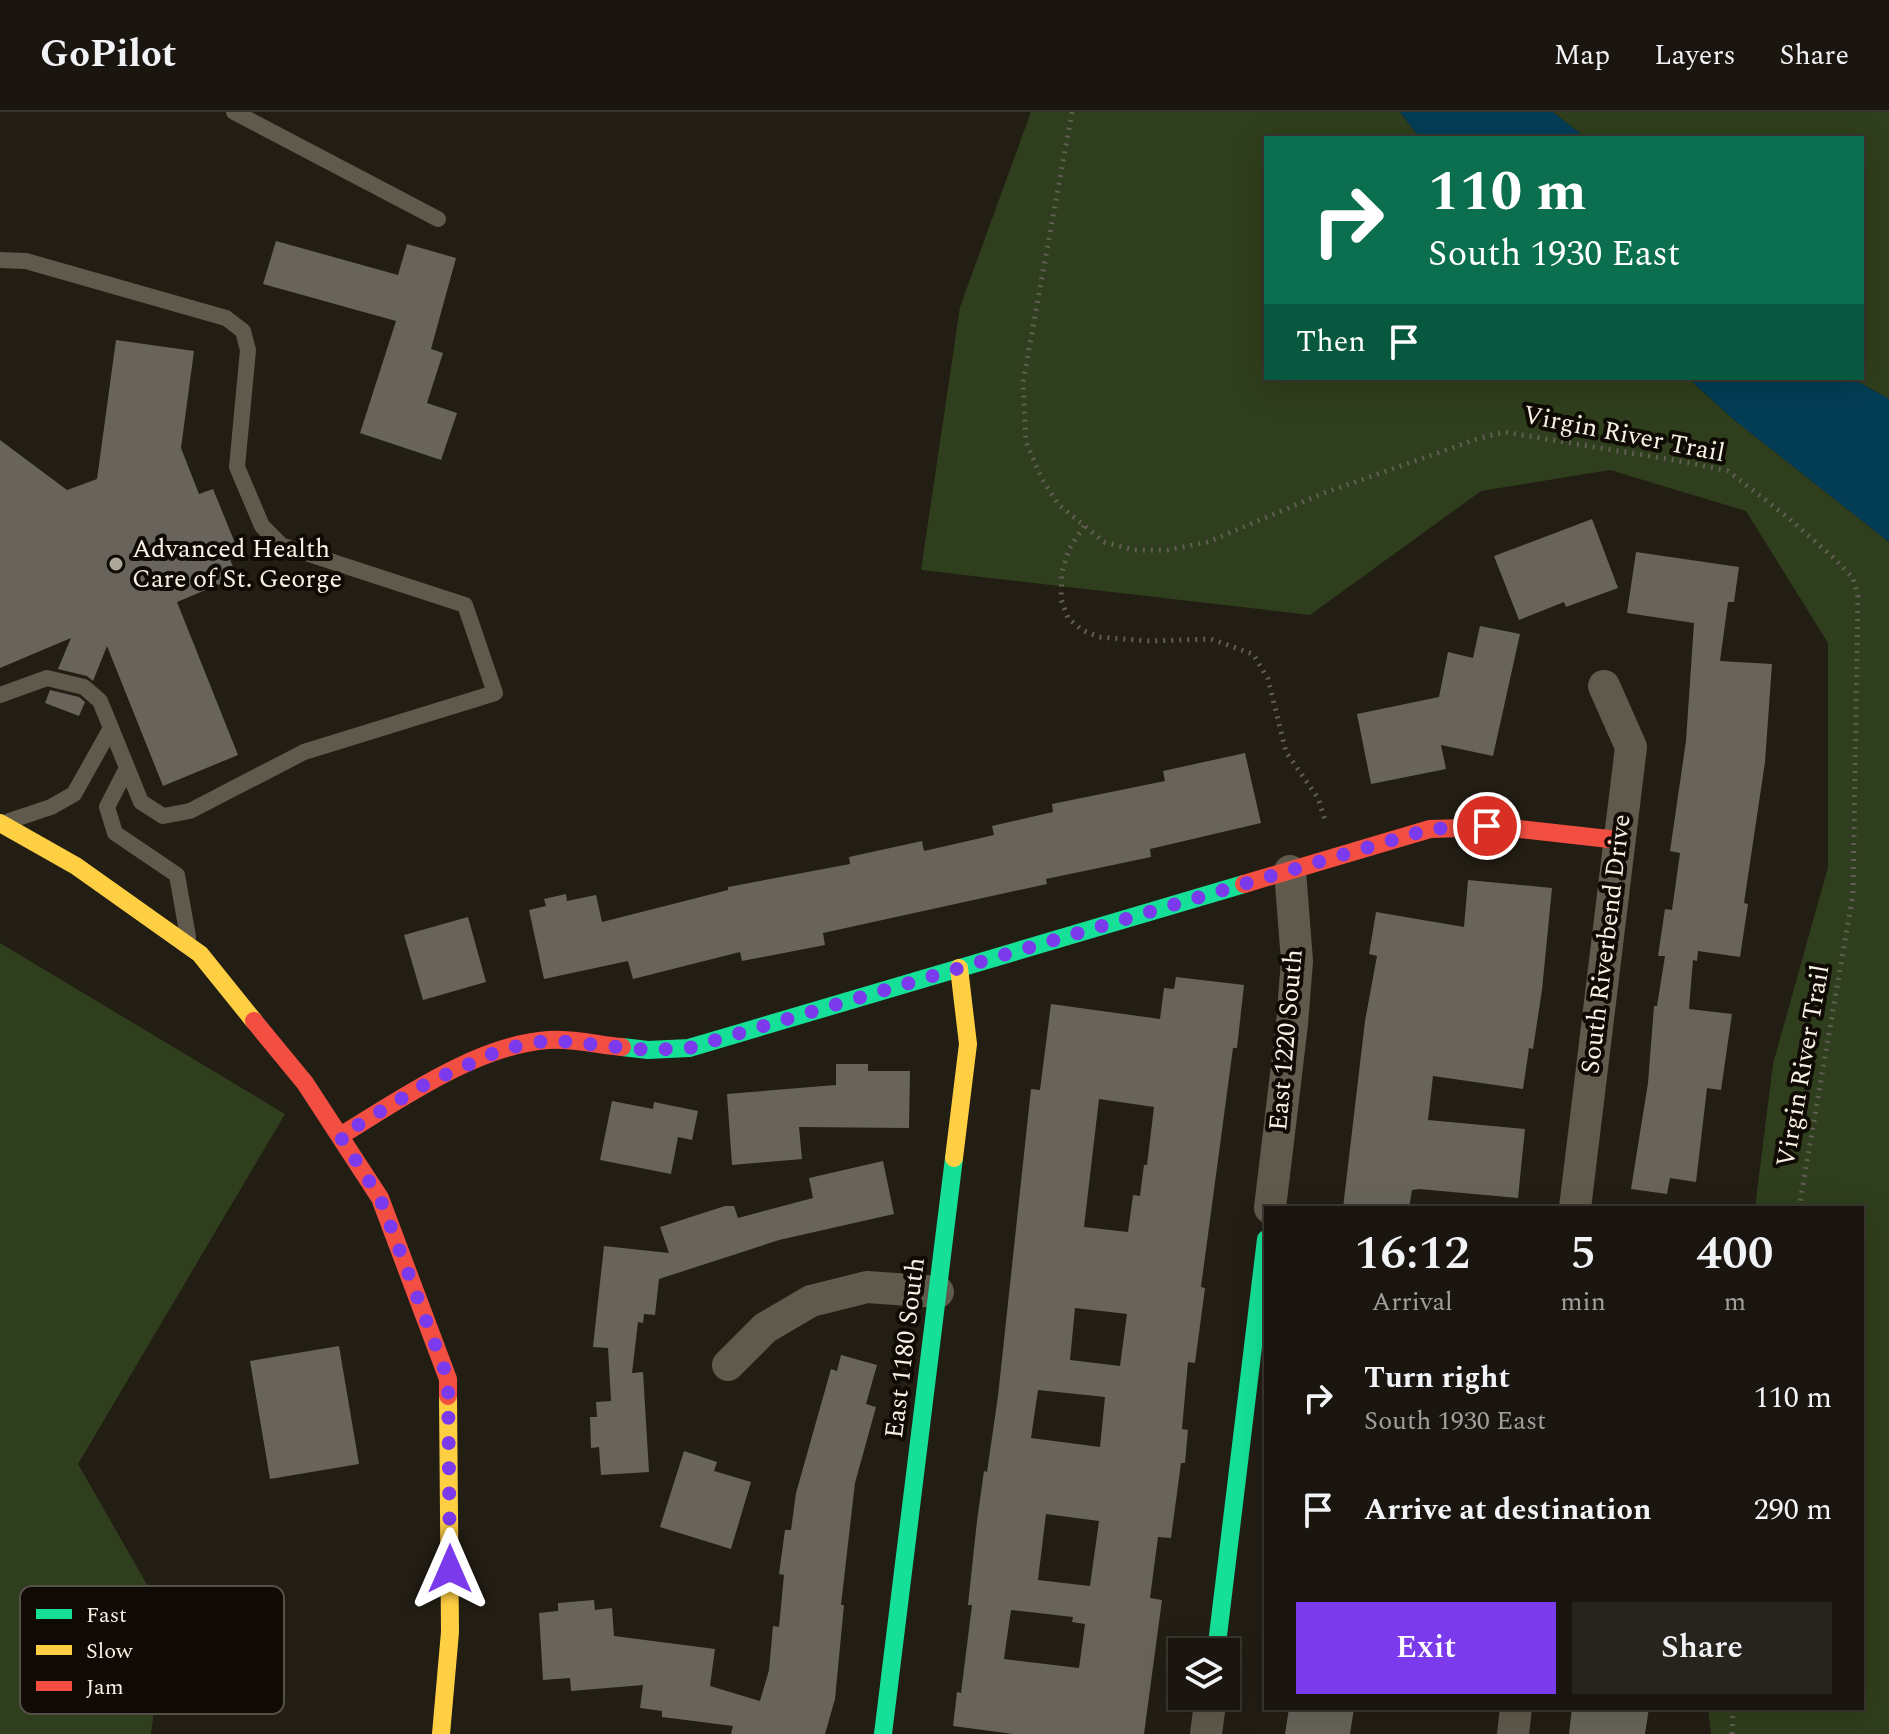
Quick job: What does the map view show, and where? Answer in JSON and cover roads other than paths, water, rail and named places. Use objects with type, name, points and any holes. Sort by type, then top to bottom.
[{"type":"street","name":"South Riverbend Drive","points":[[1575,1206],[1631,747],[1604,686]]},
{"type":"street","points":[[1,824],[76,866],[200,954],[305,1083],[380,1198],[448,1379],[450,1632],[441,1734]]},
{"type":"street","points":[[340,1136],[427,1083],[503,1049],[549,1040],[648,1050],[689,1048],[1430,829],[1469,825],[1506,826],[1618,840]]},
{"type":"street","name":"East 1220 South","points":[[1270,1206],[1297,961],[1290,871]]},
{"type":"street","name":"East 1180 South","points":[[883,1734],[968,1044],[959,968]]},
{"type":"street","points":[[1218,1638],[1264,1256]]},
{"type":"street","points":[[728,1365],[765,1328],[811,1301],[867,1287],[938,1292]]},
{"type":"street","points":[[1206,1734],[1209,1710]]},
{"type":"street","points":[[1513,1734],[1516,1710]]},
{"type":"lane","points":[[234,112],[438,219]]},
{"type":"lane","points":[[0,260],[26,261],[226,318],[243,331],[248,350],[237,467],[262,526],[281,545],[465,605],[495,693],[304,752],[190,811],[163,816],[141,802],[100,701],[84,687],[47,678],[0,695]]},
{"type":"lane","points":[[1,824],[51,807],[74,794],[111,728]]},
{"type":"lane","points":[[127,768],[107,807],[115,833],[177,875],[189,946]]},
{"type":"water","points":[[1400,112],[1553,112],[1583,136],[1418,136]]},
{"type":"water","points":[[1690,380],[1855,380],[1889,399],[1889,542],[1733,419]]},
{"type":"place","name":"Advanced Health Care of St. George","points":[[116,564]]}]
